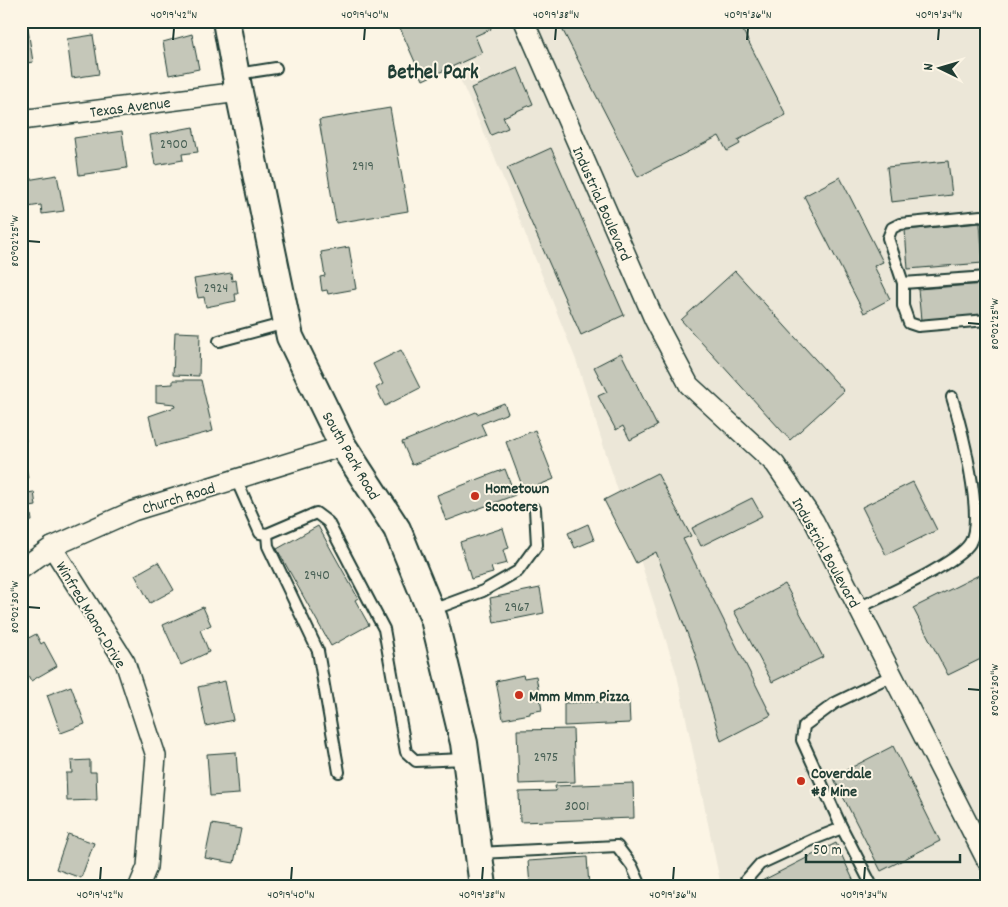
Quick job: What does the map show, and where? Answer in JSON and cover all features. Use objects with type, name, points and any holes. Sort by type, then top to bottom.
[{"type":"main road","name":"South Park Road","points":[[226,21],[290,337],[344,446],[397,530],[431,611],[466,759],[483,886]]},
{"type":"street","name":"Industrial Boulevard","points":[[524,21],[654,319],[690,385],[775,464],[814,521],[987,861]]},
{"type":"street","name":"Texas Avenue","points":[[21,120],[238,83]]},
{"type":"street","name":"Church Road","points":[[21,569],[52,547],[133,511],[344,446]]},
{"type":"street","name":"Winfred Manor Drive","points":[[52,547],[125,662],[156,756],[147,867],[139,886]]},
{"type":"lane","points":[[238,83],[276,68]]},
{"type":"lane","points":[[987,219],[980,216],[900,224],[892,228],[888,238],[903,283],[903,306],[909,323],[918,326],[987,320]]},
{"type":"lane","points":[[903,283],[987,277]]},
{"type":"lane","points":[[219,341],[287,322]]},
{"type":"lane","points":[[858,608],[940,567],[963,551],[970,542],[974,520],[973,495],[964,440],[952,397]]},
{"type":"lane","points":[[236,479],[260,533],[266,534],[316,513],[328,522],[384,629],[406,752],[416,761],[466,759]]},
{"type":"lane","points":[[431,611],[483,591],[518,571],[537,545],[535,509]]},
{"type":"lane","points":[[266,534],[268,546],[318,651],[339,772]]},
{"type":"lane","points":[[872,886],[842,828],[802,740],[804,726],[835,703],[892,675]]},
{"type":"lane","points":[[745,886],[746,880],[760,864],[842,828]]},
{"type":"lane","points":[[479,853],[617,846],[632,866],[640,886]]},
{"type":"shaded area","points":[[434,21],[985,21],[987,47],[987,886],[721,886],[677,675],[576,360],[492,151]]},
{"type":"building","points":[[416,21],[488,21],[491,29],[475,36],[482,53],[423,80],[400,28]]},
{"type":"building","points":[[558,21],[738,21],[786,115],[738,140],[740,144],[727,151],[719,136],[638,177]]},
{"type":"building","points":[[27,23],[33,62],[21,64],[21,24]]},
{"type":"building","points":[[192,34],[199,69],[169,75],[163,42]]},
{"type":"building","points":[[93,35],[99,74],[72,78],[67,39]]},
{"type":"building","points":[[518,68],[533,104],[503,117],[508,128],[491,135],[471,88]]},
{"type":"building","points":[[390,108],[408,211],[336,223],[319,120]]},
{"type":"building","points":[[193,127],[198,152],[182,154],[183,160],[155,165],[150,135]]},
{"type":"building","points":[[122,131],[127,168],[79,175],[74,138]]},
{"type":"building","points":[[551,148],[624,315],[581,335],[507,168]]},
{"type":"building","points":[[948,161],[952,195],[891,202],[887,167]]},
{"type":"building","points":[[57,175],[64,211],[42,214],[41,205],[21,208],[21,181]]},
{"type":"building","points":[[840,177],[883,262],[874,266],[890,299],[864,313],[804,196]]},
{"type":"building","points":[[980,223],[983,263],[908,269],[905,230]]},
{"type":"building","points":[[349,247],[356,289],[328,294],[327,290],[322,291],[320,277],[325,276],[321,252]]},
{"type":"building","points":[[735,271],[844,391],[790,440],[681,320]]},
{"type":"building","points":[[231,273],[232,281],[236,280],[238,294],[235,294],[236,301],[206,307],[204,297],[198,298],[194,279]]},
{"type":"building","points":[[985,284],[987,315],[921,320],[918,289]]},
{"type":"building","points":[[175,332],[200,333],[199,376],[173,375]]},
{"type":"building","points":[[401,350],[420,388],[385,406],[376,388],[383,384],[373,364]]},
{"type":"building","points":[[621,353],[657,426],[630,440],[623,426],[616,430],[598,396],[607,392],[594,367]]},
{"type":"building","points":[[173,380],[201,380],[213,431],[156,446],[149,416],[175,407],[174,404],[156,402],[156,385],[173,384]]},
{"type":"building","points":[[504,403],[508,413],[481,424],[486,435],[412,465],[402,442],[476,412],[477,414]]},
{"type":"building","points":[[21,416],[26,441],[21,442]]},
{"type":"building","points":[[535,430],[554,479],[524,491],[506,442]]},
{"type":"building","points":[[21,454],[24,454],[28,479],[21,480]]},
{"type":"building","points":[[505,469],[515,495],[446,521],[437,495]]},
{"type":"building","points":[[657,473],[691,536],[683,539],[771,715],[721,741],[694,651],[656,552],[636,563],[604,500]]},
{"type":"building","points":[[913,482],[937,530],[886,555],[862,507]]},
{"type":"building","points":[[34,492],[36,506],[30,507],[32,521],[21,522],[21,494]]},
{"type":"building","points":[[752,498],[762,516],[701,546],[692,528]]},
{"type":"building","points":[[588,524],[594,540],[575,548],[568,533]]},
{"type":"building","points":[[318,526],[358,598],[355,600],[369,625],[331,646],[277,549]]},
{"type":"building","points":[[503,528],[509,548],[503,550],[507,563],[491,567],[493,573],[471,579],[460,542]]},
{"type":"building","points":[[158,562],[174,590],[150,603],[135,575]]},
{"type":"building","points":[[987,571],[987,656],[948,675],[913,608]]},
{"type":"building","points":[[785,584],[823,657],[772,682],[734,611]]},
{"type":"building","points":[[540,588],[544,613],[494,623],[490,598]]},
{"type":"building","points":[[203,607],[211,625],[200,630],[209,652],[181,665],[163,625]]},
{"type":"building","points":[[36,634],[41,644],[44,642],[57,666],[31,681],[21,662],[21,655],[23,654],[21,642]]},
{"type":"building","name":"Mmm Mmm Pizza","points":[[523,675],[524,678],[536,676],[542,710],[503,719],[496,681]]},
{"type":"building","points":[[225,681],[233,720],[206,726],[198,687]]},
{"type":"building","points":[[71,686],[85,724],[61,733],[47,695]]},
{"type":"building","points":[[629,701],[630,723],[564,726],[564,703]]},
{"type":"building","points":[[573,729],[575,782],[519,784],[517,730]]},
{"type":"building","points":[[893,746],[940,841],[881,871],[833,777]]},
{"type":"building","points":[[236,752],[239,794],[210,796],[207,754]]},
{"type":"building","points":[[90,760],[90,772],[96,772],[97,800],[67,801],[66,773],[72,773],[71,761]]},
{"type":"building","points":[[633,783],[634,818],[520,822],[519,792],[556,791],[555,786]]},
{"type":"building","points":[[212,824],[241,829],[234,863],[205,858]]},
{"type":"building","points":[[68,834],[94,843],[81,878],[56,869]]},
{"type":"building","points":[[836,843],[856,886],[752,886]]},
{"type":"building","points":[[587,857],[589,886],[530,886],[528,861]]},
{"type":"place","name":"Hometown Scooters","points":[[475,496]]},
{"type":"place","name":"Mmm Mmm Pizza","points":[[519,695]]},
{"type":"place","name":"Coverdale #8 Mine","points":[[801,781]]},
{"type":"district","name":"Bethel Park","points":[[433,71]]}]
